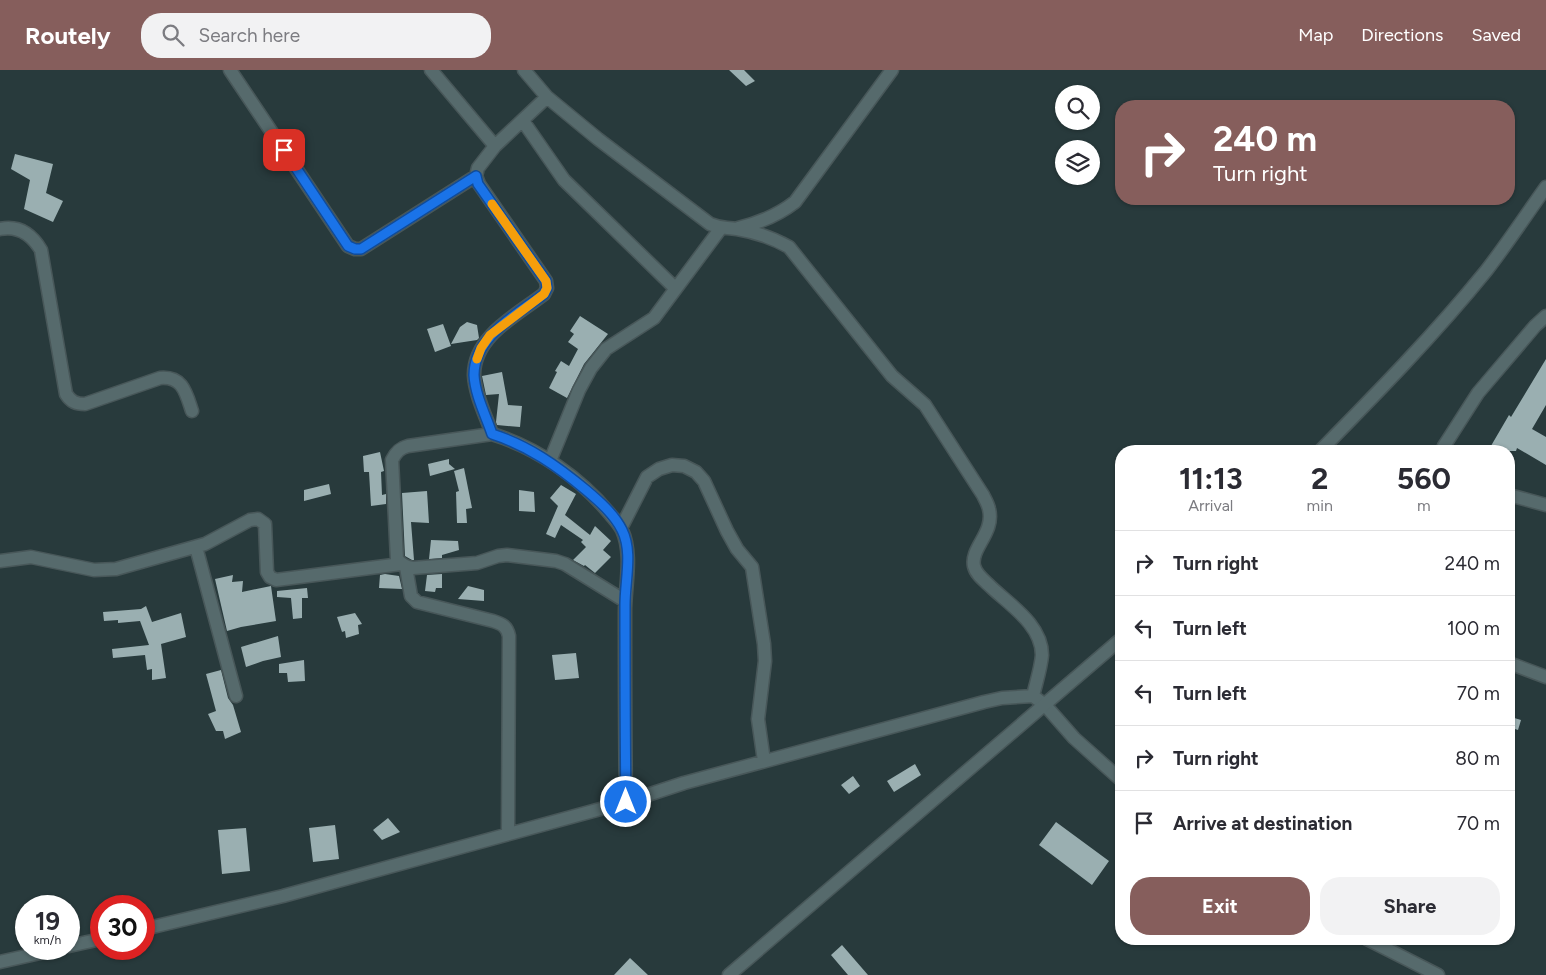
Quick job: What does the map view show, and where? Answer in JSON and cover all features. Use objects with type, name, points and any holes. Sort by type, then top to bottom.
[{"type":"street","points":[[230,70],[348,246],[361,249],[476,176]]},
{"type":"street","points":[[431,70],[496,146]]},
{"type":"street","points":[[524,70],[547,97],[598,139],[710,224],[721,228],[735,228],[760,223],[781,213],[795,202],[892,70]]},
{"type":"street","points":[[492,434],[474,377],[476,362],[481,348],[490,335],[544,294],[547,288],[546,281],[478,184],[476,176],[478,168],[496,146],[547,97]]},
{"type":"street","points":[[523,121],[564,180],[675,288]]},
{"type":"street","points":[[1326,445],[1442,323],[1486,270],[1546,187]]},
{"type":"street","points":[[550,461],[579,390],[591,368],[606,349],[654,318],[721,228]]},
{"type":"street","points":[[735,228],[777,240],[790,248],[892,376],[925,405],[934,418],[989,509],[990,524],[985,538],[978,547],[974,568],[980,576],[1026,619],[1041,644],[1042,656],[1033,696]]},
{"type":"street","points":[[0,229],[19,229],[33,237],[42,250],[66,394],[70,400],[76,404],[85,404],[160,378],[168,378],[184,388],[192,411]]},
{"type":"street","points":[[1445,445],[1478,393],[1535,326],[1546,316]]},
{"type":"street","points":[[508,834],[508,629],[502,624],[493,621],[417,602],[411,596],[404,566],[397,559],[392,460],[401,448],[408,446],[492,434],[510,440],[550,461],[600,502],[621,528],[626,541],[627,554],[625,601],[626,802]]},
{"type":"street","points":[[621,528],[648,478],[659,469],[672,465],[684,466],[696,472],[704,481],[737,549],[752,567],[764,644],[765,661],[758,720],[764,762]]},
{"type":"street","points":[[1515,497],[1546,505]]},
{"type":"street","points":[[0,561],[31,558],[94,570],[116,570],[215,541],[250,520],[258,519],[265,524],[267,572],[270,577],[276,580],[404,566],[477,563],[506,555],[566,564],[625,601]]},
{"type":"street","points":[[196,547],[236,696]]},
{"type":"street","points":[[730,975],[1115,644]]},
{"type":"street","points":[[1515,665],[1546,677]]},
{"type":"street","points":[[155,925],[283,896],[626,802],[684,783],[1002,698],[1033,696],[1045,706],[1074,738],[1115,775]]},
{"type":"street","points":[[1379,945],[1438,975]]},
{"type":"street","points":[[0,962],[15,959]]},
{"type":"building","points":[[729,70],[744,70],[755,81],[746,86]]},
{"type":"building","points":[[15,154],[53,164],[46,193],[63,201],[53,222],[24,209],[30,180],[11,169]]},
{"type":"building","points":[[580,316],[608,334],[584,364],[567,398],[549,388],[561,361],[569,366],[578,349],[568,342],[574,334],[570,331]]},
{"type":"building","points":[[467,322],[477,325],[479,338],[477,340],[451,344],[460,327]]},
{"type":"building","points":[[443,324],[451,346],[435,352],[427,329]]},
{"type":"building","points":[[1546,359],[1546,405],[1532,429],[1546,437],[1546,465],[1517,448],[1515,451],[1515,445],[1492,445],[1509,415],[1511,417]]},
{"type":"building","points":[[502,372],[508,405],[522,406],[520,427],[497,425],[499,394],[486,395],[482,376]]},
{"type":"building","points":[[380,452],[384,471],[381,472],[382,495],[386,494],[386,504],[371,506],[369,472],[364,472],[363,456]]},
{"type":"building","points":[[449,459],[449,464],[455,469],[430,476],[428,464]]},
{"type":"building","points":[[464,468],[472,508],[466,509],[467,523],[457,523],[456,492],[459,491],[454,471]]},
{"type":"building","points":[[329,484],[331,494],[304,501],[304,490]]},
{"type":"building","points":[[561,485],[576,494],[565,515],[590,535],[595,526],[611,541],[603,550],[611,557],[595,573],[585,565],[573,560],[586,547],[581,542],[583,540],[561,525],[555,538],[546,534],[558,506],[550,498]]},
{"type":"building","points":[[519,490],[534,492],[535,512],[519,511]]},
{"type":"building","points":[[427,491],[429,523],[411,522],[414,560],[412,560],[405,556],[402,493]]},
{"type":"building","points":[[431,540],[458,541],[459,550],[442,555],[442,558],[429,559]]},
{"type":"building","points":[[442,574],[442,588],[436,588],[435,592],[425,591],[427,575]]},
{"type":"building","points":[[233,575],[232,582],[243,581],[242,592],[271,586],[276,621],[227,631],[215,579]]},
{"type":"building","points":[[380,575],[399,576],[402,589],[379,588]]},
{"type":"building","points":[[468,586],[484,590],[484,601],[458,599]]},
{"type":"building","points":[[307,588],[308,598],[302,598],[302,618],[293,619],[291,598],[277,597],[277,591]]},
{"type":"building","points":[[146,606],[152,622],[181,613],[186,637],[161,644],[166,678],[152,680],[152,669],[147,670],[145,655],[113,658],[112,649],[149,645],[140,621],[118,623],[118,620],[104,621],[103,612],[141,609]]},
{"type":"building","points":[[355,613],[362,624],[358,625],[359,634],[346,638],[345,631],[342,632],[337,617]]},
{"type":"building","points":[[278,636],[281,657],[246,667],[241,647]]},
{"type":"building","points":[[576,653],[579,678],[555,680],[552,655]]},
{"type":"building","points":[[304,660],[305,681],[288,682],[287,673],[279,673],[279,664]]},
{"type":"building","points":[[221,670],[228,698],[233,705],[241,732],[225,739],[223,731],[216,731],[208,714],[216,711],[206,674]]},
{"type":"building","points":[[1515,718],[1521,720],[1518,730],[1515,729]]},
{"type":"building","points":[[915,764],[921,775],[894,792],[887,781]]},
{"type":"building","points":[[853,776],[860,786],[849,794],[841,785]]},
{"type":"building","points":[[388,818],[400,832],[382,840],[373,830]]},
{"type":"building","points":[[1056,822],[1109,861],[1092,885],[1039,845]]},
{"type":"building","points":[[335,825],[339,859],[313,862],[309,828]]},
{"type":"building","points":[[246,828],[250,871],[222,874],[218,830]]},
{"type":"building","points":[[842,945],[868,975],[848,975],[831,955]]},
{"type":"building","points":[[630,958],[648,975],[614,975]]},
{"type":"slow traffic","points":[[477,359],[481,348],[490,335],[544,294],[547,288],[546,281],[492,204]]},
{"type":"route","points":[[284,150],[348,246],[355,249],[361,249],[476,176],[478,184],[546,281],[547,288],[544,294],[490,335],[481,348],[476,362],[474,377],[492,434],[510,440],[536,453],[565,472],[600,502],[621,528],[626,541],[626,802]]}]
